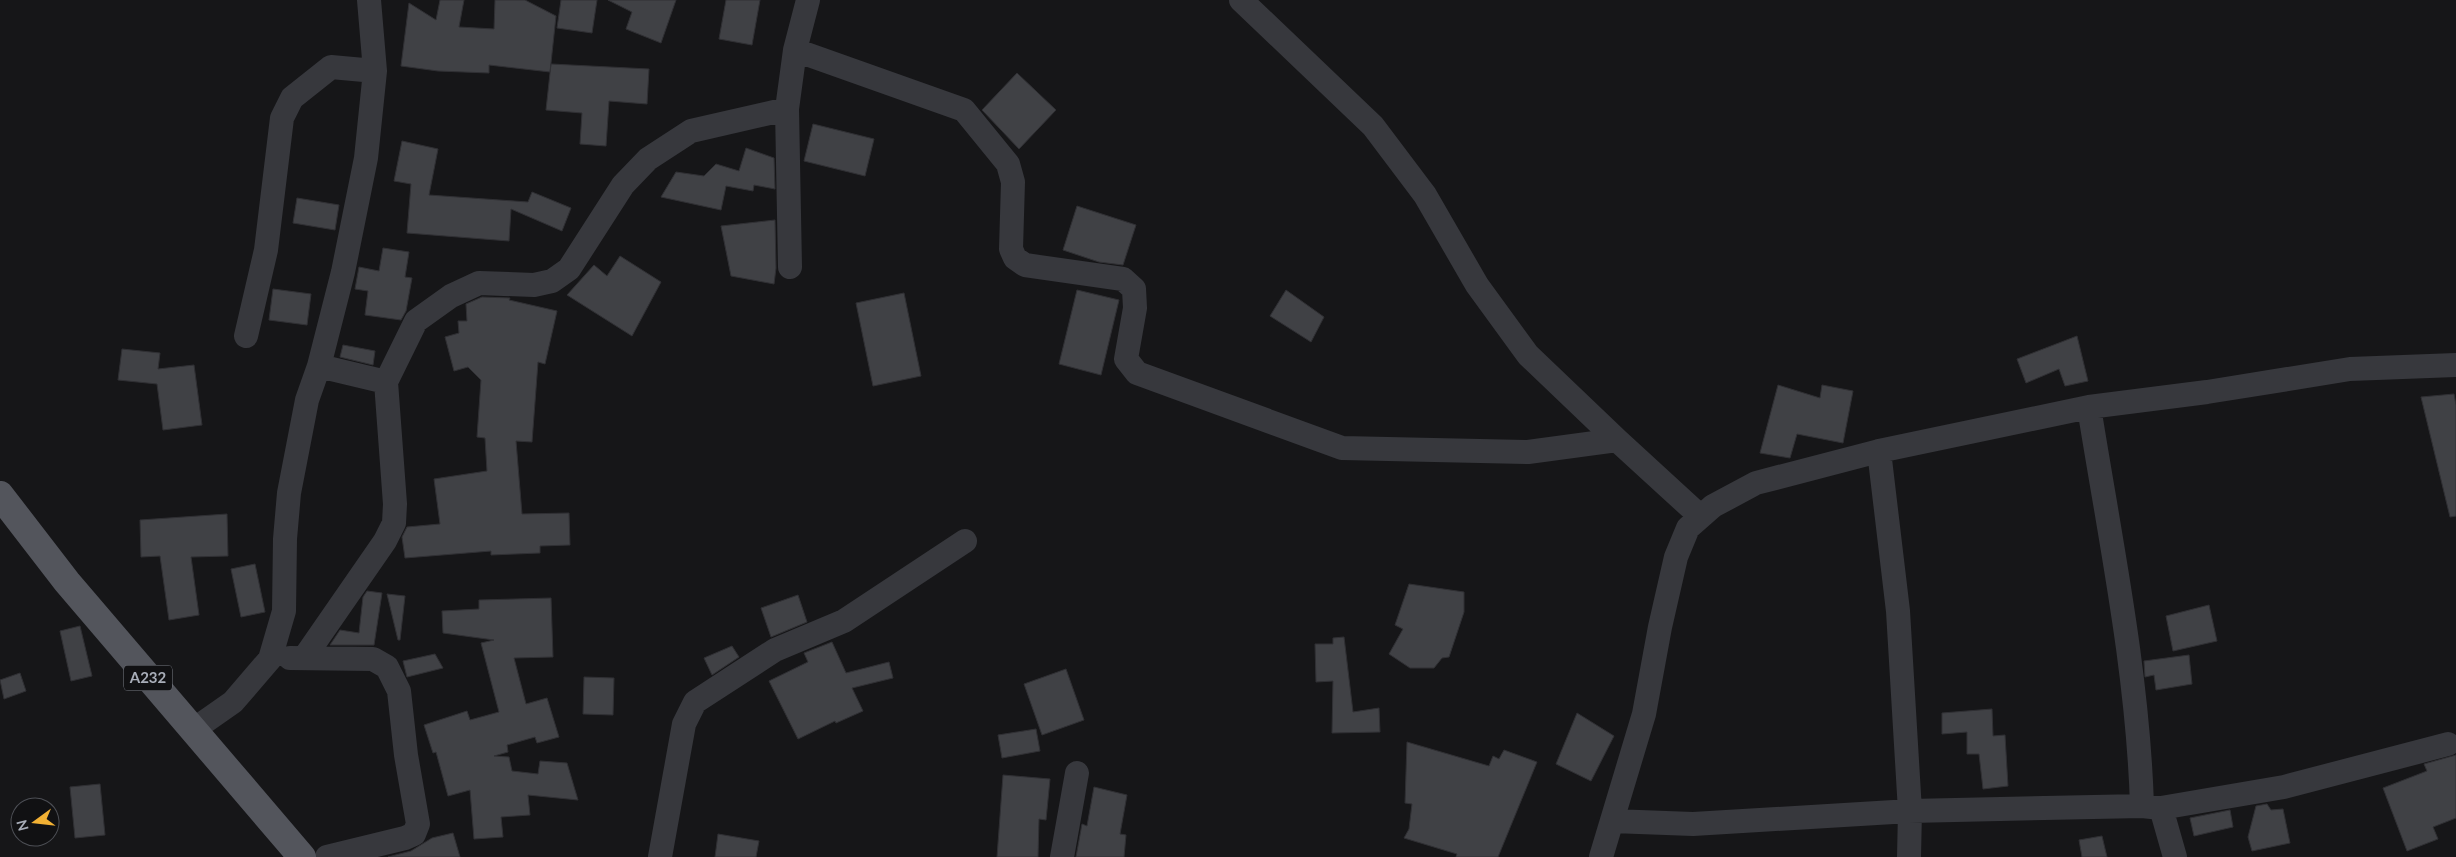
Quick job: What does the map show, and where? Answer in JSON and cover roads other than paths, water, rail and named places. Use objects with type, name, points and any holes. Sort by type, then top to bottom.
[{"type":"main road","name":"A232","points":[[0,495],[67,582],[302,857]]},
{"type":"street","points":[[193,730],[233,702],[270,659],[284,611],[285,538],[289,493],[307,400],[319,366],[343,272],[366,158],[375,70],[369,0]]},
{"type":"street","points":[[790,267],[788,109],[795,50],[808,0]]},
{"type":"street","points":[[1241,0],[1374,126],[1425,195],[1477,285],[1528,355],[1700,516]]},
{"type":"street","points":[[795,50],[964,110],[1008,164],[1013,182],[1011,249],[1014,258],[1024,265],[1123,279],[1134,289],[1135,308],[1130,325],[1126,359],[1136,373],[1342,448],[1528,452],[1617,440]]},
{"type":"street","points":[[246,336],[266,250],[282,118],[292,98],[331,67],[375,70]]},
{"type":"street","points":[[304,658],[386,541],[394,523],[394,485],[386,382],[416,321],[451,296],[479,283],[534,285],[552,281],[569,269],[623,185],[648,159],[673,140],[691,131],[788,109]]},
{"type":"street","points":[[1601,857],[1644,714],[1676,557],[1688,528],[1700,516],[1756,483],[1879,451],[2089,407],[2207,392],[2350,369],[2456,365]]},
{"type":"street","points":[[319,366],[386,382]]},
{"type":"street","points":[[2089,407],[2128,647],[2141,752],[2152,807],[2175,857]]},
{"type":"street","points":[[1879,451],[1898,611],[1910,811],[1908,857]]},
{"type":"street","points":[[660,857],[684,724],[695,702],[775,650],[844,621],[966,541]]},
{"type":"street","points":[[270,659],[373,660],[387,667],[399,691],[406,755],[418,824],[414,834],[406,838],[327,857]]},
{"type":"street","points":[[1612,821],[1693,824],[1910,811],[2152,807],[2284,787],[2448,744]]},
{"type":"street","points":[[1062,857],[1077,773]]}]
